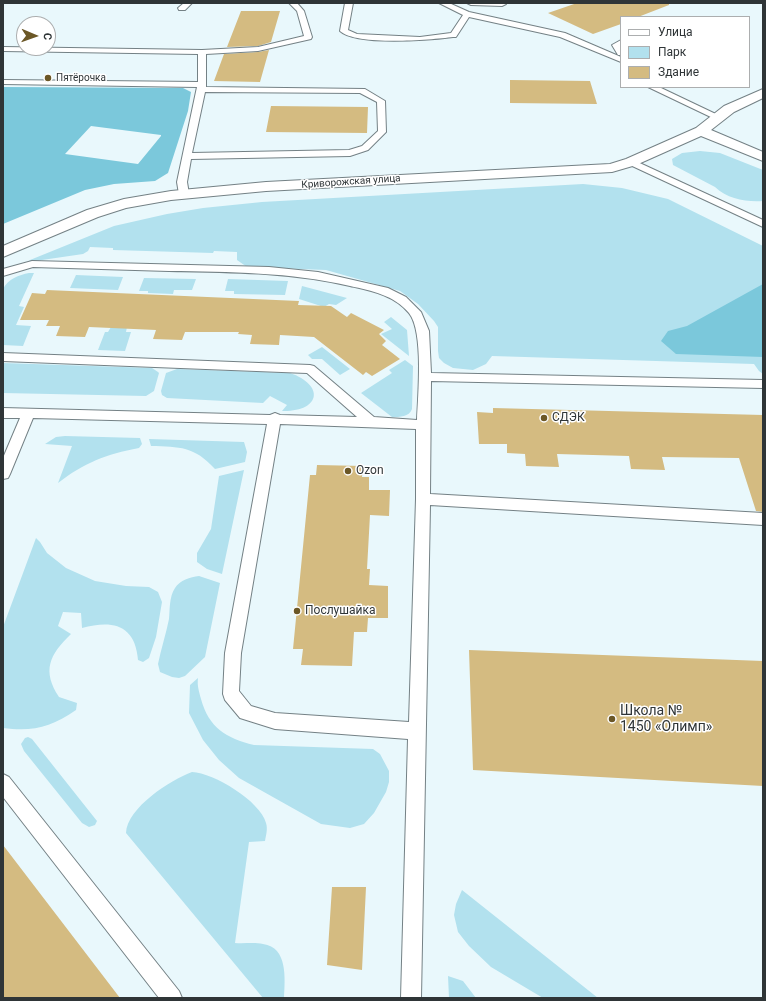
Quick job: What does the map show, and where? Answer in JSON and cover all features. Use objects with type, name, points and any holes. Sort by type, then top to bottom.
[{"type":"street","name":"Криворожская улица","points":[[3,252],[49,231],[100,211],[124,204],[184,194],[464,175],[612,168],[631,162],[701,131],[729,109],[763,93]]},
{"type":"street","points":[[701,131],[763,157]]},
{"type":"lane","points":[[182,8],[188,3]]},
{"type":"lane","points":[[3,49],[202,52],[258,48],[308,37],[300,11],[293,3]]},
{"type":"lane","points":[[349,3],[344,31],[356,36],[420,39],[453,35],[467,14]]},
{"type":"lane","points":[[443,3],[467,14],[562,35],[620,60]]},
{"type":"lane","points":[[471,3],[502,4]]},
{"type":"lane","points":[[620,43],[616,45],[620,51]]},
{"type":"lane","points":[[184,194],[182,182],[202,87],[202,52]]},
{"type":"lane","points":[[3,82],[362,91],[381,101],[382,132],[366,148],[350,153],[187,156]]},
{"type":"lane","points":[[654,88],[718,117]]},
{"type":"lane","points":[[631,162],[763,224]]},
{"type":"lane","points":[[3,273],[32,264],[269,270],[318,275],[384,290],[402,300],[415,312],[423,331],[425,377],[411,998]]},
{"type":"lane","points":[[3,357],[310,369],[371,422]]},
{"type":"lane","points":[[425,377],[763,384]]},
{"type":"lane","points":[[3,414],[275,418],[423,425]]},
{"type":"lane","points":[[3,474],[28,414]]},
{"type":"lane","points":[[275,418],[233,653],[231,694],[246,712],[274,721],[416,731]]},
{"type":"lane","points":[[423,499],[763,519]]},
{"type":"lane","points":[[3,783],[172,998]]},
{"type":"green space","points":[[700,151],[720,153],[763,170],[763,201],[750,201],[731,197],[673,165],[672,159],[682,153]]},
{"type":"green space","points":[[583,184],[622,188],[668,199],[763,246],[763,374],[754,364],[492,356],[486,364],[473,370],[453,368],[439,358],[438,327],[434,321],[418,304],[400,291],[326,270],[247,267],[237,260],[237,252],[214,251],[213,253],[113,250],[113,248],[90,247],[88,251],[83,254],[42,260],[27,264],[30,260],[114,226],[167,214],[203,208],[262,202]]},
{"type":"green space","points":[[29,273],[34,273],[19,306],[24,307],[16,325],[31,326],[23,346],[3,345],[3,289],[14,278]]},
{"type":"green space","points":[[76,275],[123,277],[118,290],[70,288]]},
{"type":"green space","points":[[144,278],[196,279],[192,290],[174,290],[173,294],[148,293],[148,291],[139,291]]},
{"type":"green space","points":[[228,279],[288,281],[285,295],[234,294],[234,291],[225,291]]},
{"type":"green space","points":[[302,286],[347,298],[336,305],[329,304],[324,307],[299,299]]},
{"type":"green space","points":[[391,317],[407,330],[409,356],[381,334],[392,329],[384,322]]},
{"type":"green space","points":[[111,327],[127,327],[126,332],[131,332],[125,351],[98,350],[105,332],[108,332]]},
{"type":"green space","points":[[322,347],[350,369],[340,375],[322,359],[312,359],[308,355]]},
{"type":"green space","points":[[405,360],[413,366],[412,409],[409,414],[401,417],[392,417],[361,393],[392,373],[389,370]]},
{"type":"green space","points":[[3,363],[152,368],[159,373],[154,391],[146,396],[3,393]]},
{"type":"green space","points":[[177,369],[290,373],[309,384],[313,391],[314,397],[311,403],[305,407],[295,410],[282,411],[287,405],[270,396],[263,403],[167,398],[162,395],[161,391],[166,373]]},
{"type":"green space","points":[[56,437],[140,438],[142,444],[139,448],[116,453],[96,460],[77,470],[58,483],[72,446],[45,444]]},
{"type":"green space","points":[[149,439],[244,442],[247,452],[245,462],[215,469],[207,461],[193,452],[186,449],[151,446]]},
{"type":"green space","points":[[244,470],[222,574],[207,569],[197,562],[197,553],[211,529],[219,476]]},
{"type":"green space","points":[[36,538],[47,553],[66,568],[95,581],[126,586],[149,587],[158,592],[162,602],[156,637],[149,658],[143,662],[138,660],[136,648],[127,632],[112,625],[82,628],[81,613],[63,612],[58,626],[71,634],[57,649],[53,656],[50,664],[51,679],[59,697],[77,703],[76,710],[58,721],[33,729],[3,728],[3,627]]},
{"type":"green space","points":[[199,576],[220,583],[205,657],[185,676],[179,678],[172,677],[160,672],[158,664],[169,619],[172,595],[175,588],[182,581]]},
{"type":"green space","points":[[198,678],[198,686],[204,709],[220,730],[235,739],[254,745],[373,749],[380,754],[389,771],[389,782],[386,792],[374,813],[364,824],[350,828],[321,824],[239,778],[219,760],[203,740],[189,713],[190,685]]},
{"type":"green space","points":[[28,737],[32,739],[97,821],[95,825],[89,827],[82,823],[24,751],[21,744],[25,738]]},
{"type":"green space","points":[[192,772],[212,777],[246,797],[262,815],[266,823],[267,830],[265,841],[249,842],[235,943],[263,944],[271,946],[277,951],[281,957],[283,965],[285,982],[284,998],[263,998],[126,833],[128,824],[134,814],[151,796],[173,781]]},
{"type":"green space","points":[[462,890],[598,998],[543,998],[491,967],[469,946],[458,932],[454,915],[456,904]]},
{"type":"green space","points":[[448,976],[463,981],[476,998],[449,998]]},
{"type":"shaded area","points":[[3,87],[183,88],[191,92],[188,111],[168,173],[155,181],[114,184],[85,190],[3,224]],"holes":[[[91,126],[161,135],[138,164],[65,154]]]},
{"type":"shaded area","points":[[763,284],[763,357],[676,354],[661,341],[668,331],[687,326]]},
{"type":"building","points":[[577,3],[669,3],[669,5],[641,16],[620,16],[620,24],[593,34],[548,13]]},
{"type":"building","points":[[241,11],[280,11],[271,42],[258,46],[227,47]]},
{"type":"building","points":[[269,50],[260,82],[214,81],[224,54]]},
{"type":"building","points":[[510,80],[590,81],[597,104],[510,103]]},
{"type":"building","points":[[271,106],[368,107],[367,133],[266,132]]},
{"type":"building","points":[[47,290],[299,301],[298,305],[331,306],[347,317],[351,313],[384,330],[379,334],[386,341],[382,345],[400,359],[372,376],[366,372],[363,375],[314,337],[280,335],[279,345],[250,344],[252,335],[238,334],[239,332],[185,332],[182,340],[153,339],[156,330],[89,327],[85,337],[56,336],[60,326],[46,326],[49,320],[20,320],[32,293],[45,294]]},
{"type":"building","points":[[493,408],[763,415],[763,512],[756,511],[739,458],[662,457],[665,470],[631,469],[629,456],[557,454],[559,467],[526,466],[525,454],[507,453],[507,444],[479,444],[477,412],[493,413]]},
{"type":"building","points":[[317,465],[363,466],[362,477],[369,477],[369,490],[390,490],[389,516],[370,515],[367,569],[370,569],[369,585],[388,586],[388,618],[368,618],[367,632],[354,632],[352,666],[301,665],[303,649],[293,649],[310,475],[316,475]]},
{"type":"building","points":[[469,650],[763,661],[763,786],[473,770]]},
{"type":"building","points":[[3,845],[120,998],[3,998]]},
{"type":"building","points":[[332,887],[366,887],[362,970],[327,965]]},
{"type":"place","name":"Пятёрочка","points":[[48,78]]},
{"type":"place","name":"СДЭК","points":[[544,418]]},
{"type":"place","name":"Ozon","points":[[348,471]]},
{"type":"place","name":"Послушайка","points":[[297,611]]},
{"type":"place","name":"Школа № 1450 «Олимп»","points":[[612,719]]}]
